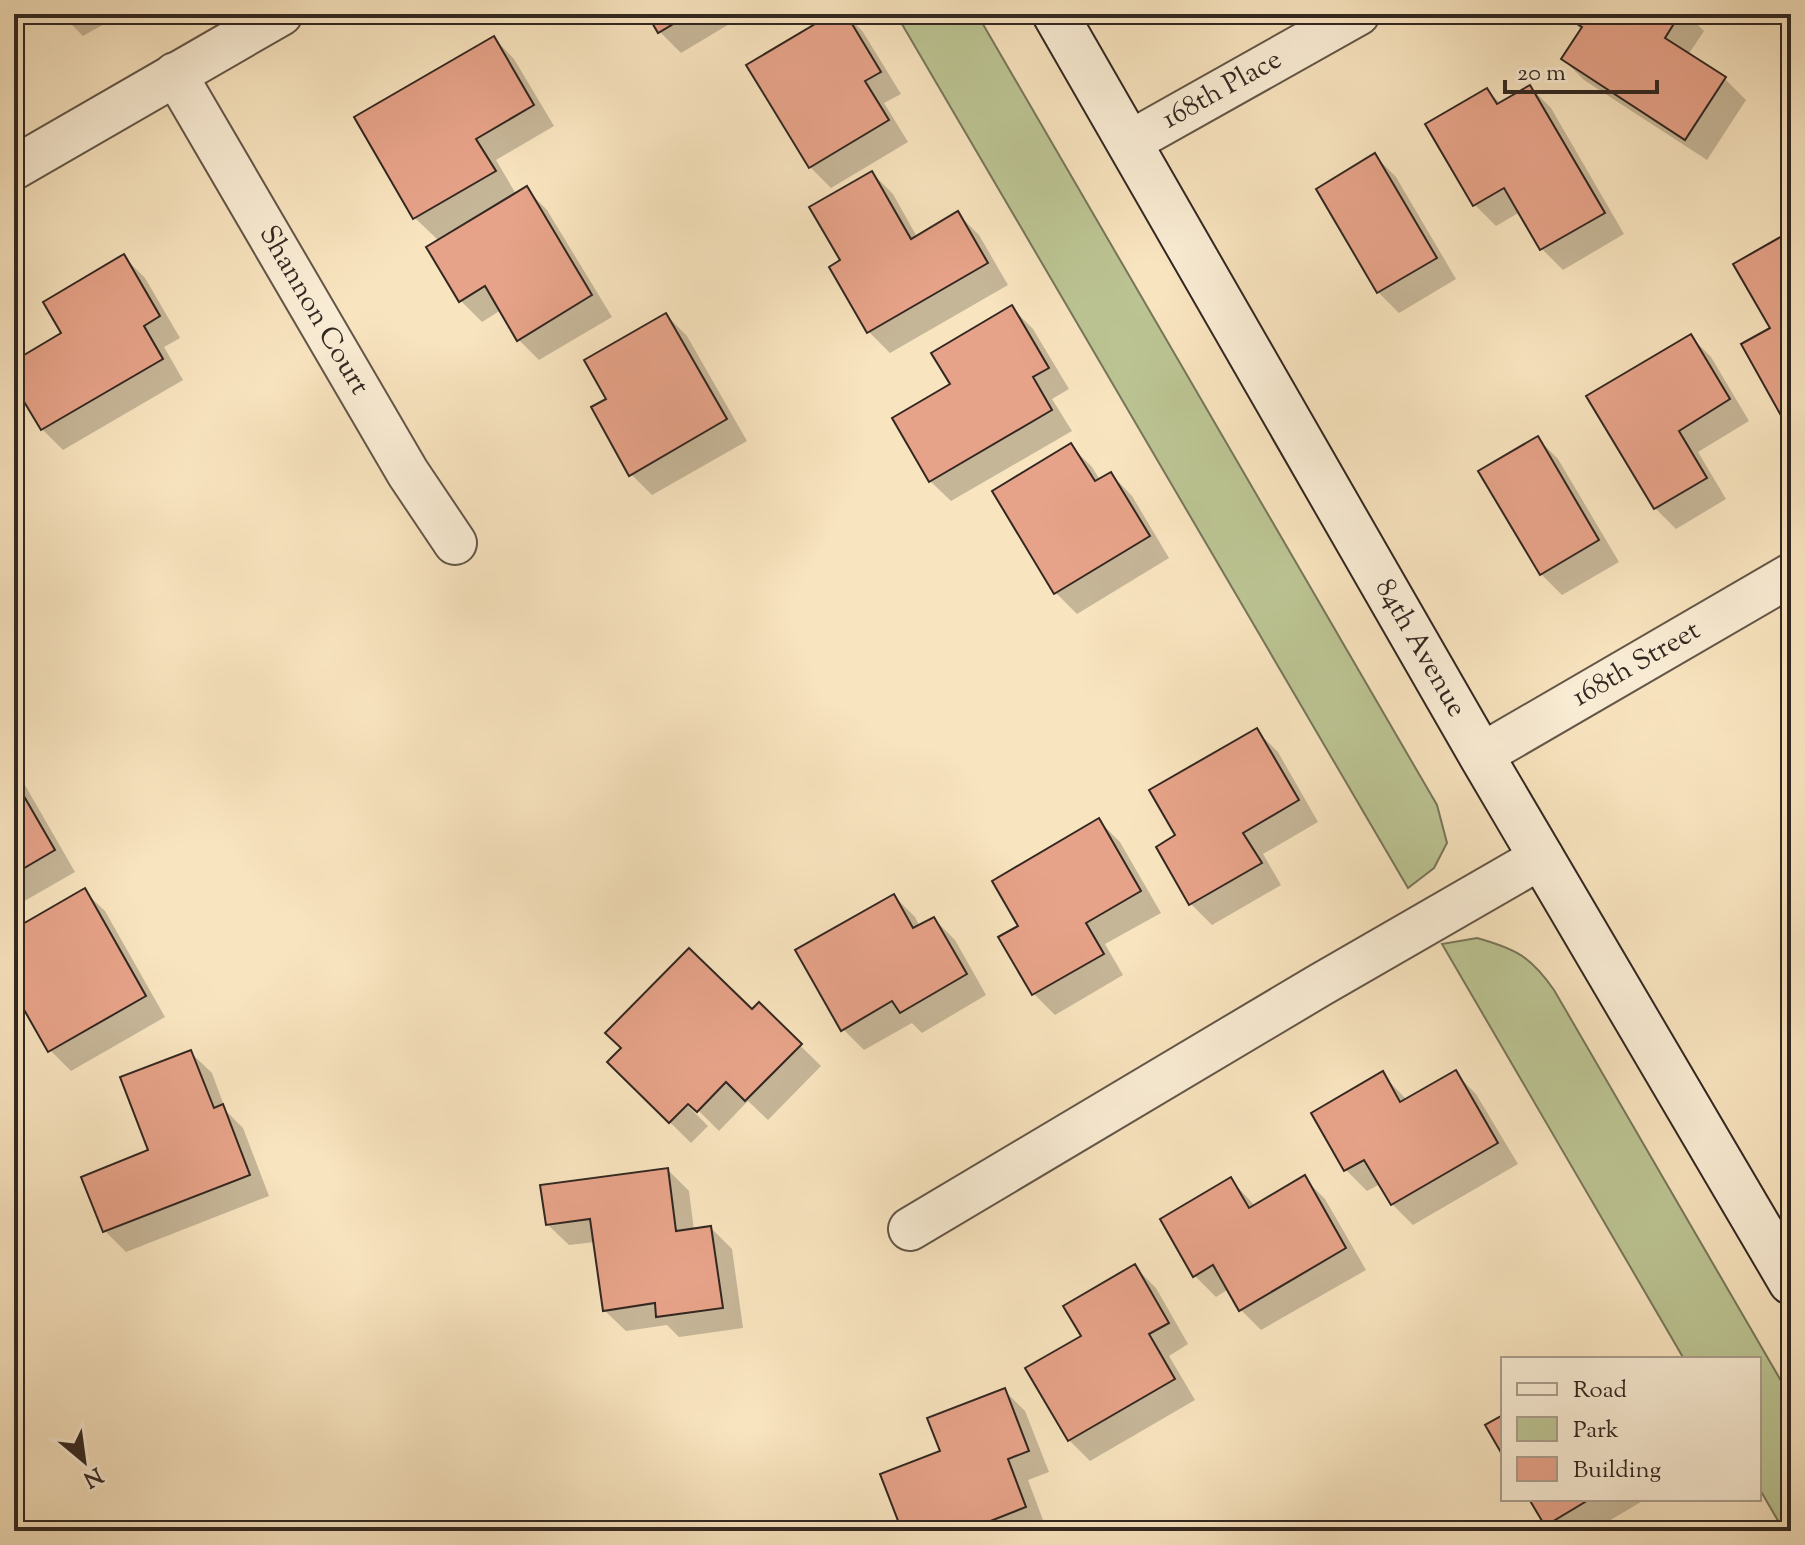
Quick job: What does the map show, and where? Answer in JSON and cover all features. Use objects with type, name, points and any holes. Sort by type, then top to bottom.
[{"type":"street","points":[[14,168],[281,14]]},
{"type":"street","name":"84th Avenue","points":[[1055,14],[1481,755],[1791,1282]]},
{"type":"street","name":"168th Place","points":[[1130,142],[1358,14]]},
{"type":"street","name":"Shannon Court","points":[[175,74],[408,473],[455,543]]},
{"type":"street","name":"168th Street","points":[[1481,755],[1791,575]]},
{"type":"street","points":[[910,1229],[1542,857]]},
{"type":"green space","points":[[896,14],[977,14],[1437,805],[1447,843],[1434,868],[1408,888]]},
{"type":"green space","points":[[1477,938],[1502,946],[1521,955],[1554,990],[1791,1398],[1791,1531],[1784,1531],[1761,1491],[1761,1357],[1683,1357],[1442,944]]},
{"type":"building","points":[[647,14],[690,14],[658,33]]},
{"type":"building","points":[[832,14],[846,14],[881,72],[865,81],[889,120],[809,168],[746,65]]},
{"type":"building","points":[[1680,14],[1665,38],[1726,77],[1685,140],[1561,59],[1582,27],[1565,16]]},
{"type":"building","points":[[494,36],[534,105],[476,139],[496,171],[413,219],[354,117]]},
{"type":"building","points":[[1530,85],[1605,213],[1540,250],[1504,188],[1473,206],[1425,124],[1487,88],[1497,104]]},
{"type":"building","points":[[1375,153],[1437,258],[1377,293],[1316,189]]},
{"type":"building","points":[[872,171],[911,239],[958,211],[988,263],[867,333],[829,267],[840,260],[809,207]]},
{"type":"building","points":[[527,186],[592,295],[517,341],[485,286],[459,302],[426,247]]},
{"type":"building","points":[[1791,231],[1791,426],[1788,428],[1741,344],[1770,328],[1733,264]]},
{"type":"building","points":[[124,254],[160,316],[144,326],[163,359],[41,430],[14,385],[14,361],[61,333],[43,302]]},
{"type":"building","points":[[1012,305],[1049,368],[1033,377],[1052,410],[929,482],[892,418],[950,384],[931,353]]},
{"type":"building","points":[[666,313],[727,419],[629,476],[591,407],[606,399],[584,360]]},
{"type":"building","points":[[1691,334],[1730,399],[1679,431],[1707,478],[1654,509],[1586,396]]},
{"type":"building","points":[[1538,436],[1599,540],[1540,575],[1478,471]]},
{"type":"building","points":[[1071,443],[1095,481],[1111,472],[1150,536],[1054,594],[992,491]]},
{"type":"building","points":[[1257,728],[1299,800],[1243,833],[1262,863],[1189,905],[1156,847],[1175,835],[1149,790]]},
{"type":"building","points":[[14,779],[55,850],[14,874]]},
{"type":"building","points":[[1099,818],[1141,891],[1086,923],[1104,954],[1032,995],[998,937],[1018,926],[992,881]]},
{"type":"building","points":[[85,888],[146,996],[48,1052],[14,992],[14,980],[24,974],[14,956],[14,929]]},
{"type":"building","points":[[894,894],[913,928],[934,917],[967,974],[900,1013],[892,1001],[841,1031],[795,950]]},
{"type":"building","points":[[689,948],[752,1009],[759,1002],[802,1044],[745,1101],[726,1082],[697,1112],[688,1104],[669,1123],[607,1062],[621,1048],[605,1033]]},
{"type":"building","points":[[191,1050],[214,1108],[223,1104],[250,1175],[103,1232],[81,1177],[148,1150],[120,1077]]},
{"type":"building","points":[[1456,1070],[1498,1143],[1391,1205],[1364,1160],[1344,1171],[1311,1113],[1383,1071],[1400,1102]]},
{"type":"building","points":[[668,1168],[676,1231],[711,1226],[723,1308],[656,1317],[655,1303],[603,1311],[590,1219],[546,1225],[540,1185]]},
{"type":"building","points":[[1305,1175],[1346,1248],[1239,1311],[1213,1265],[1193,1277],[1160,1219],[1231,1177],[1249,1208]]},
{"type":"building","points":[[1135,1264],[1169,1323],[1149,1334],[1175,1379],[1068,1441],[1025,1368],[1081,1336],[1063,1306]]},
{"type":"building","points":[[1005,1388],[1029,1451],[1008,1459],[1026,1507],[965,1531],[902,1531],[880,1474],[940,1451],[927,1418]]},
{"type":"building","points":[[1501,1416],[1501,1453],[1485,1425]]},
{"type":"building","points":[[1530,1501],[1587,1501],[1545,1526]]}]
